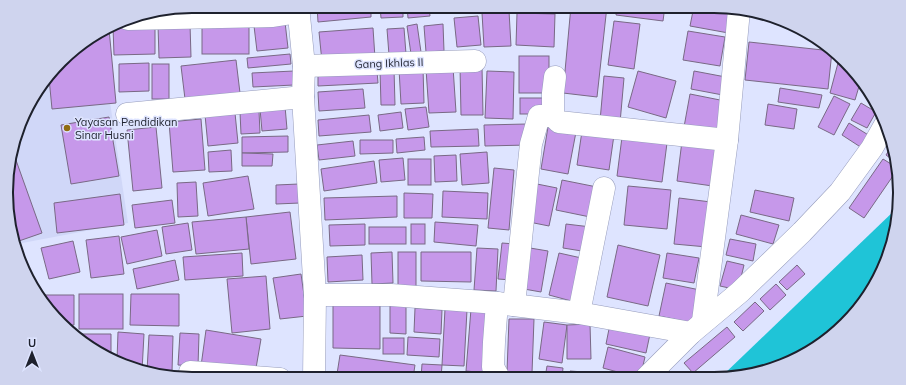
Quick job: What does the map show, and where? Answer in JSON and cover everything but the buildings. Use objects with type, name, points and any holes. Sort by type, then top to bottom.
[{"type":"street","points":[[147,19],[273,16],[284,13]]},
{"type":"street","points":[[298,13],[304,66],[302,97],[315,295],[314,372]]},
{"type":"street","points":[[697,327],[727,140],[739,15]]},
{"type":"street","name":"Gang Ikhlas II","points":[[304,66],[475,61]]},
{"type":"street","points":[[553,116],[555,77]]},
{"type":"street","points":[[127,114],[302,97]]},
{"type":"street","points":[[496,372],[493,367],[494,342],[506,304],[531,144],[539,116],[553,116],[559,122],[727,140]]},
{"type":"street","points":[[652,372],[697,327],[740,292],[802,232],[840,192],[872,148],[882,131]]},
{"type":"street","points":[[579,312],[604,188]]},
{"type":"street","points":[[315,295],[391,295],[506,304],[697,327]]},
{"type":"shaded area","name":"Yayasan Pendidikan Sinar Husni","points":[[101,38],[128,223],[21,243],[16,228],[13,204],[13,181],[16,157],[27,124],[37,103],[50,83],[83,50]]},
{"type":"water","points":[[891,213],[887,239],[869,282],[856,302],[832,327],[813,342],[782,358],[749,369],[726,372]]},
{"type":"place","name":"Yayasan Pendidikan Sinar Husni","points":[[67,128]]}]
